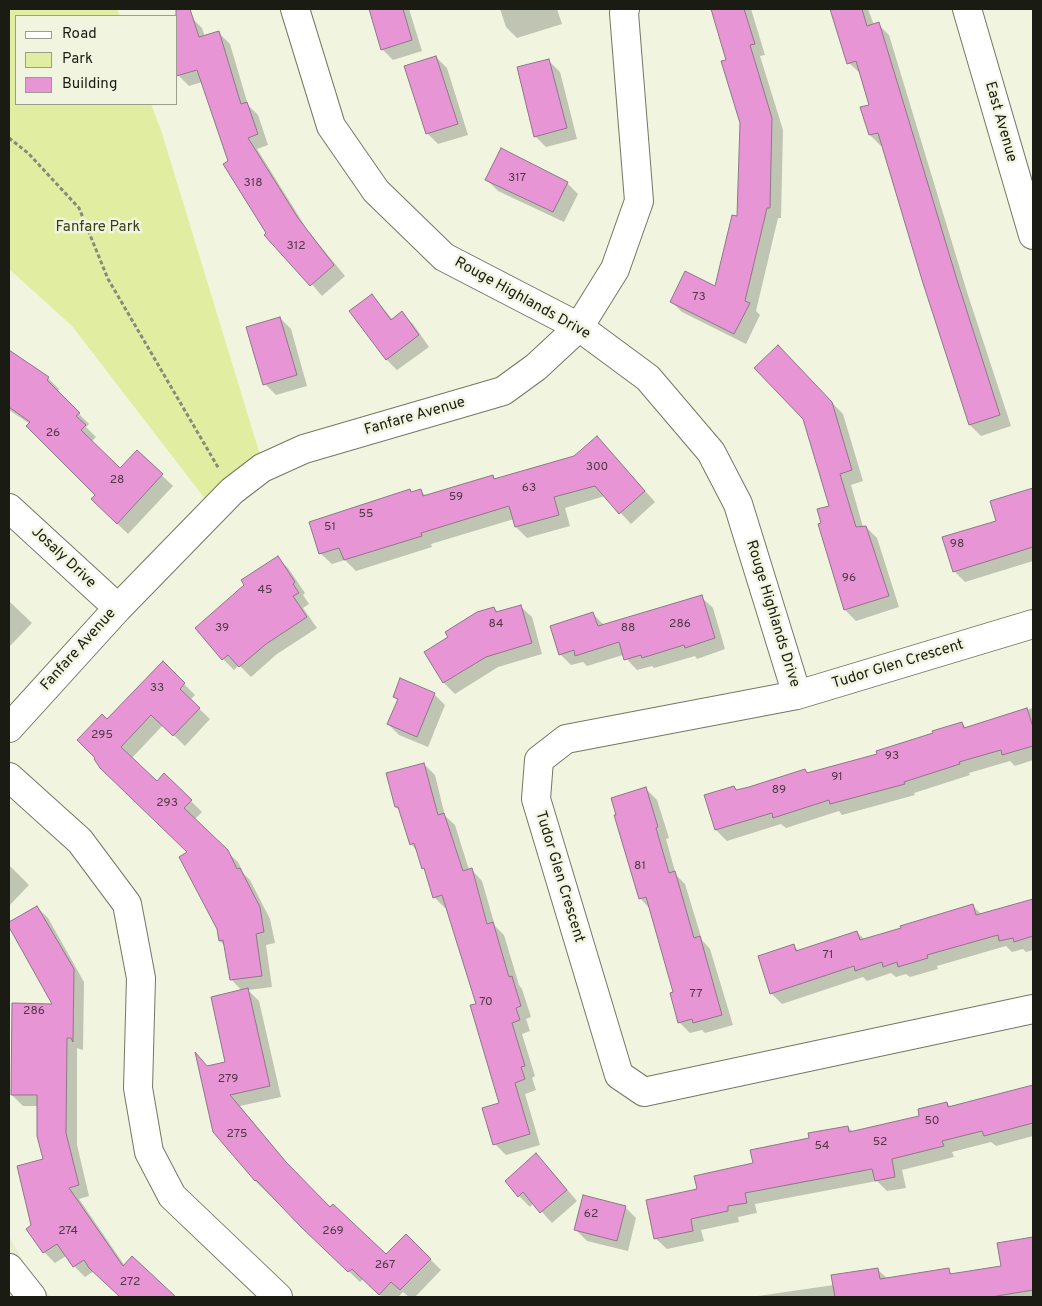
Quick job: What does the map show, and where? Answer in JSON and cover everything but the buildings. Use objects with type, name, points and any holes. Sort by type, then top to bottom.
[{"type":"street","name":"Rouge Highlands Drive","points":[[295,9],[331,126],[376,191],[444,257],[579,327],[648,378],[711,452],[738,504],[797,695]]},
{"type":"street","name":"Fanfare Avenue","points":[[9,728],[118,608],[232,491],[262,468],[304,449],[503,391],[536,367],[579,327],[615,269],[639,201],[625,9]]},
{"type":"street","name":"East Avenue","points":[[967,9],[1033,235]]},
{"type":"street","name":"Josaly Drive","points":[[9,508],[118,608]]},
{"type":"street","name":"Tudor Glen Crescent","points":[[1033,624],[797,695],[566,740],[539,760],[536,799],[619,1075],[644,1092],[1033,1009]]},
{"type":"street","points":[[9,777],[80,841],[128,904],[141,978],[138,1088],[149,1152],[172,1196],[278,1297]]},
{"type":"street","points":[[9,1268],[32,1297]]},
{"type":"path","points":[[9,138],[28,153],[79,208],[108,279],[232,491]]},
{"type":"shaded area","points":[[9,1236],[34,1280],[52,1297],[9,1297]]},
{"type":"green space","name":"Fanfare Park","points":[[9,9],[117,9],[120,15],[15,15],[15,105],[151,105],[161,130],[261,458],[209,504],[72,326],[9,269]]}]
